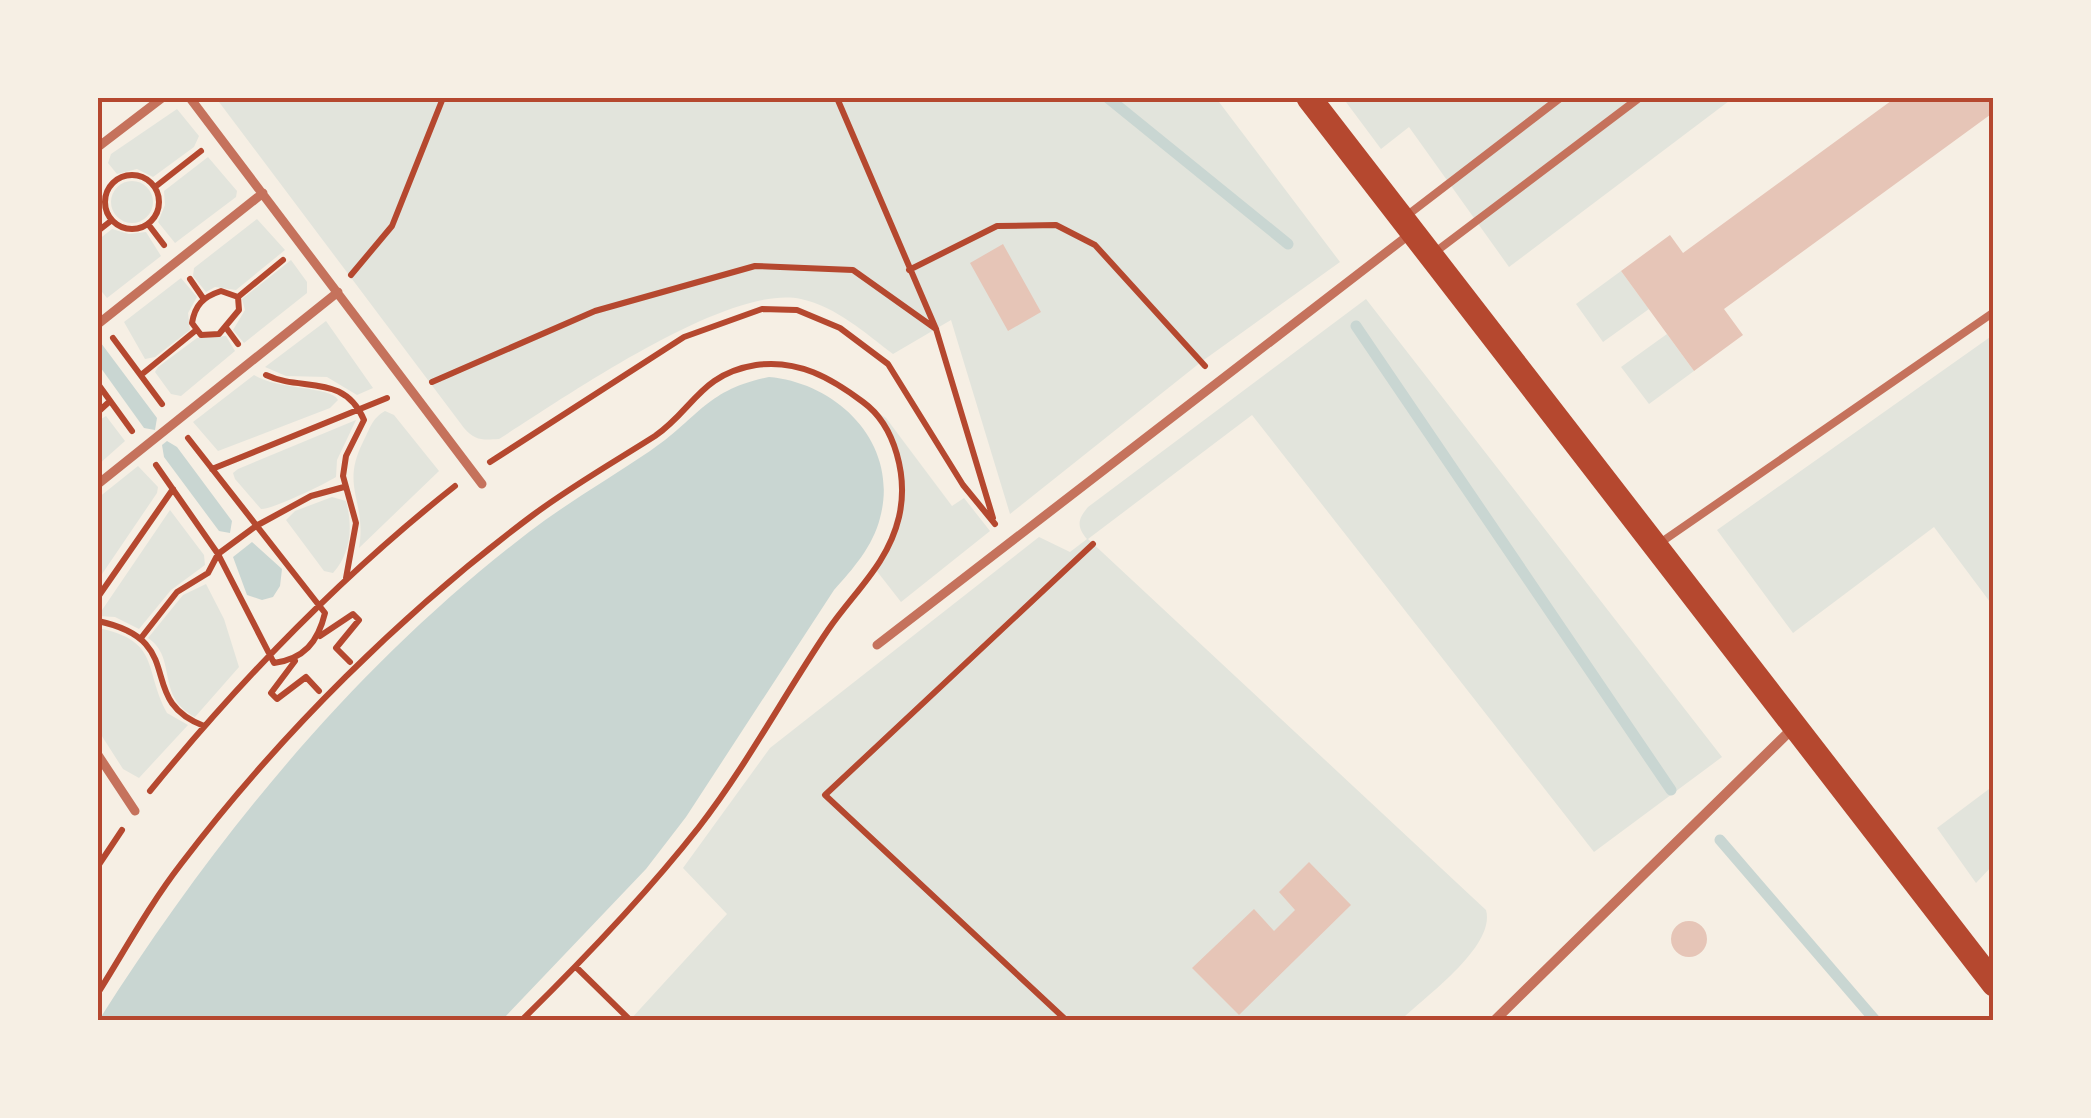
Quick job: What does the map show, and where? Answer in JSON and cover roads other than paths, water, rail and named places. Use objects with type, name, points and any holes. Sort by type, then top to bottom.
[{"type":"main road","points":[[1309,98],[1994,984]]},
{"type":"street","points":[[98,147],[162,98]]},
{"type":"street","points":[[190,98],[482,484]]},
{"type":"street","points":[[99,323],[263,193]]},
{"type":"street","points":[[877,645],[1218,382],[1408,225]]},
{"type":"street","points":[[98,484],[338,292]]},
{"type":"street","points":[[1496,1020],[1794,726]]},
{"type":"street","points":[[98,755],[135,812]]},
{"type":"lane","points":[[1408,225],[1560,98]]},
{"type":"lane","points":[[1431,256],[1639,98]]},
{"type":"lane","points":[[1655,546],[1994,312]]},
{"type":"waterway","points":[[1108,98],[1288,244]]},
{"type":"waterway","points":[[1356,326],[1671,790]]},
{"type":"waterway","points":[[1720,840],[1875,1020]]}]
